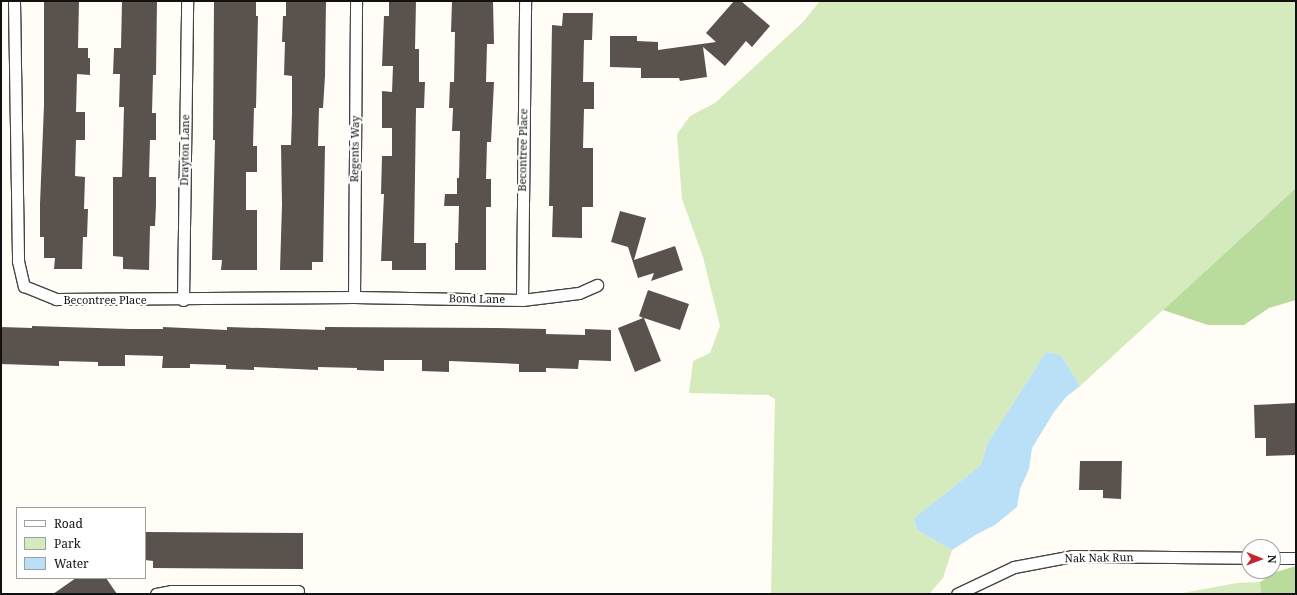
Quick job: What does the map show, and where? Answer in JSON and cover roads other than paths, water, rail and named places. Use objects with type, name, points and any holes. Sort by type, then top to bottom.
[{"type":"street","name":"Becontree Place","points":[[14,1],[18,261],[24,286],[56,299],[183,300],[354,297]]},
{"type":"street","name":"Drayton Lane","points":[[183,300],[187,1]]},
{"type":"street","name":"Regents Way","points":[[354,297],[356,1]]},
{"type":"street","name":"Becontree Place","points":[[522,300],[525,1]]},
{"type":"street","name":"Bond Lane","points":[[354,297],[522,300],[579,293],[597,285]]},
{"type":"street","name":"Nak Nak Run","points":[[957,594],[1014,567],[1072,556],[1241,558]]},
{"type":"street","points":[[1281,558],[1296,558]]},
{"type":"street","points":[[156,594],[171,591],[298,591]]},
{"type":"water","points":[[1046,352],[1061,355],[1080,386],[1066,397],[1054,412],[1032,448],[1029,469],[1020,489],[1017,507],[995,525],[977,534],[952,550],[917,530],[914,518],[981,465],[987,444]]}]
